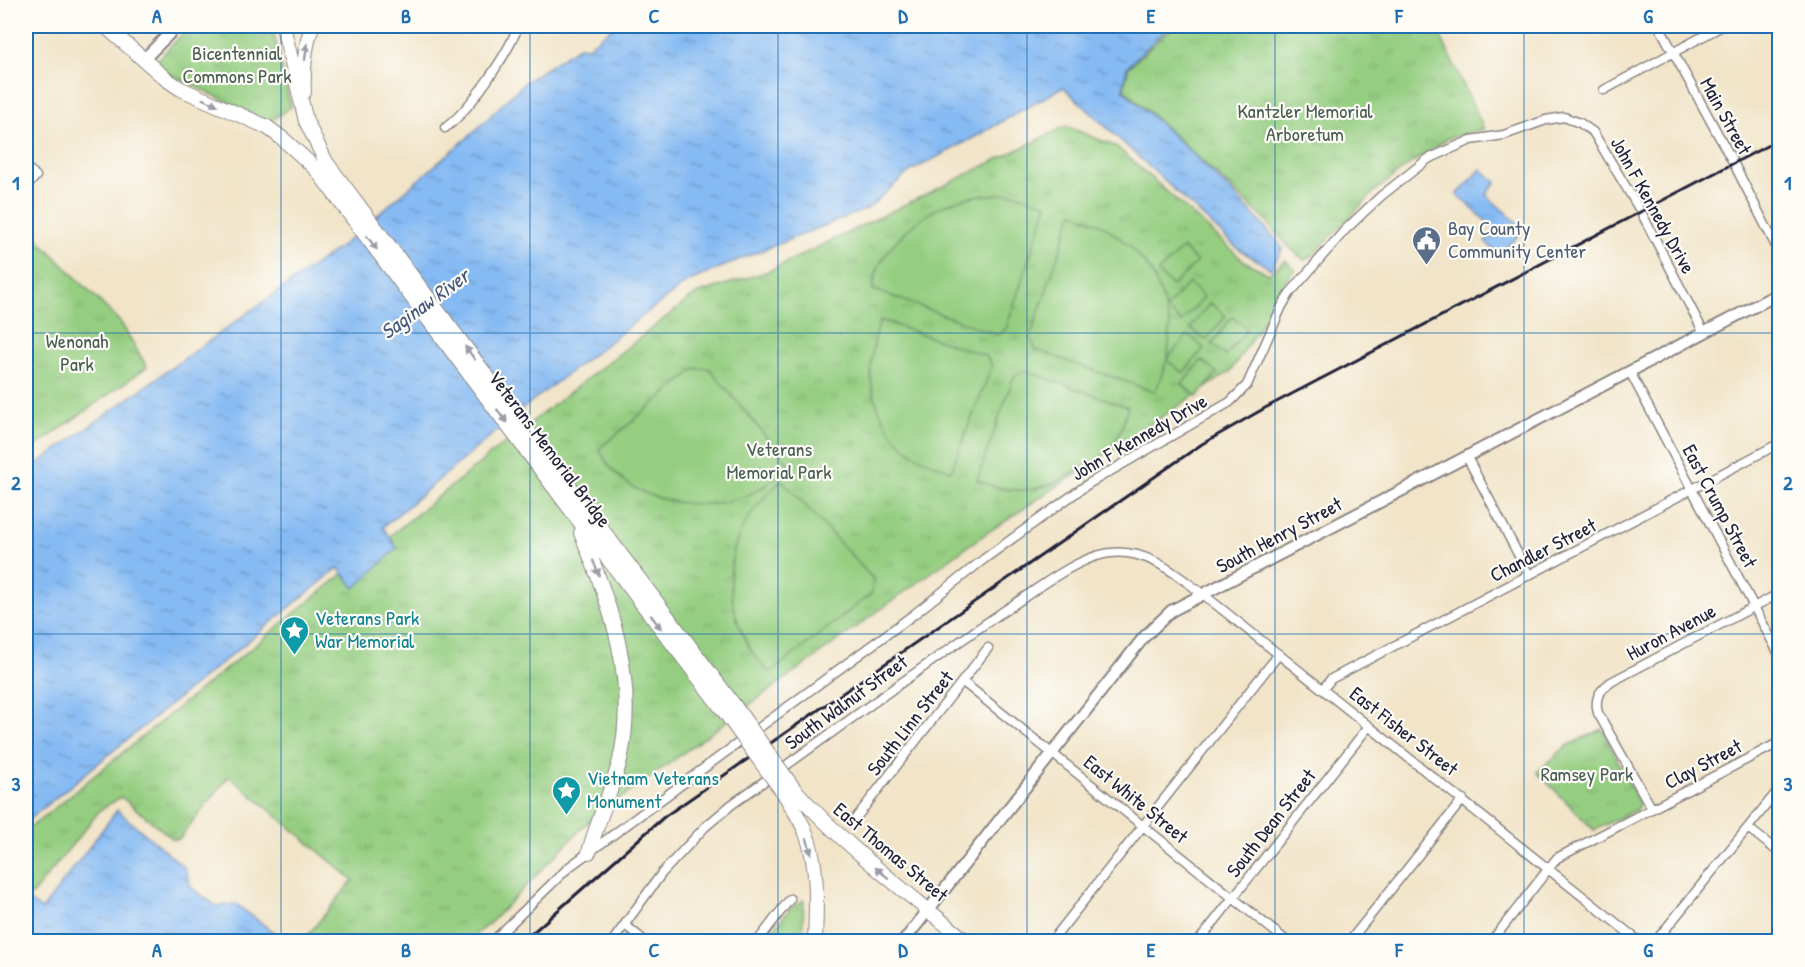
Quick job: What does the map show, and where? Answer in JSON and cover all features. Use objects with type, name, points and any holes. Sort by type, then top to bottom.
[{"type":"highway","name":"Veterans Memorial Bridge","points":[[105,26],[143,60],[182,89],[248,118],[283,139],[342,193]]},
{"type":"highway","name":"Veterans Memorial Bridge","points":[[283,26],[306,121],[342,193],[729,707],[790,792],[812,852],[816,890],[815,942]]},
{"type":"highway","points":[[306,121],[303,79],[312,26]]},
{"type":"highway","name":"Veterans Memorial Bridge","points":[[563,487],[574,514],[729,707]]},
{"type":"highway","points":[[574,514],[604,592],[617,636],[625,676],[624,737],[619,762],[595,828],[590,852]]},
{"type":"highway","name":"East Thomas Street","points":[[790,792],[863,858],[967,942]]},
{"type":"street","points":[[143,60],[177,26]]},
{"type":"street","points":[[445,128],[472,103],[504,54],[518,26]]},
{"type":"street","name":"Main Street","points":[[1659,26],[1733,162],[1779,255]]},
{"type":"street","points":[[1604,90],[1722,26]]},
{"type":"street","name":"John F Kennedy Drive","points":[[492,942],[569,867],[894,629],[984,559],[1088,484],[1230,402],[1247,385],[1282,306],[1307,272],[1382,196],[1428,159],[1447,149],[1471,140],[1496,137],[1546,120],[1564,117],[1580,123],[1593,132],[1641,212],[1704,333]]},
{"type":"street","points":[[26,166],[36,176],[26,187]]},
{"type":"street","name":"South Henry Street","points":[[903,942],[1157,623],[1171,611],[1779,293]]},
{"type":"street","name":"East Crump Street","points":[[1630,372],[1779,656]]},
{"type":"street","name":"Chandler Street","points":[[1323,689],[1331,679],[1779,443]]},
{"type":"street","points":[[1467,457],[1529,575]]},
{"type":"street","name":"South Walnut Street","points":[[612,942],[662,873],[705,827],[731,805],[928,663],[1077,563],[1112,552],[1141,556]]},
{"type":"street","name":"East Fisher Street","points":[[1141,556],[1164,566],[1204,595],[1640,942]]},
{"type":"street","name":"Huron Avenue","points":[[1652,809],[1598,713],[1596,699],[1598,693],[1611,682],[1779,593]]},
{"type":"street","name":"South Linn Street","points":[[856,818],[988,648]]},
{"type":"street","points":[[1051,942],[1279,654]]},
{"type":"street","name":"East White Street","points":[[963,682],[1288,942]]},
{"type":"street","name":"South Dean Street","points":[[1198,942],[1369,726]]},
{"type":"street","name":"Clay Street","points":[[1491,942],[1557,858],[1779,742]]},
{"type":"street","points":[[1655,942],[1779,788]]},
{"type":"street","points":[[1349,942],[1463,799]]},
{"type":"street","points":[[1748,828],[1779,853]]},
{"type":"street","points":[[757,942],[790,899]]},
{"type":"street","points":[[625,925],[646,942]]},
{"type":"green space","name":"Bicentennial Commons Park","points":[[190,26],[272,26],[291,107],[269,122],[157,68],[158,59]]},
{"type":"green space","name":"Kantzler Memorial Arboretum","points":[[1178,26],[1436,26],[1484,129],[1449,138],[1408,165],[1374,192],[1313,255],[1305,260],[1124,89],[1128,68],[1165,33]]},
{"type":"green space","name":"Veterans Memorial Park","points":[[1066,126],[1117,147],[1244,261],[1269,274],[1285,260],[1295,269],[1284,283],[1264,320],[1231,371],[972,543],[587,823],[491,922],[467,941],[303,941],[353,880],[229,776],[179,839],[173,839],[121,797],[101,809],[31,896],[26,891],[26,831],[502,445],[696,294],[769,271]]},
{"type":"green space","points":[[1012,193],[1047,204],[1006,329],[998,335],[872,289],[878,268],[888,251],[919,220],[957,200]]},
{"type":"green space","points":[[1073,212],[1104,226],[1131,247],[1150,270],[1161,294],[1170,324],[1168,358],[1188,335],[1204,348],[1183,373],[1167,360],[1155,392],[1036,350],[1030,338]]},
{"type":"green space","name":"Wenonah Park","points":[[26,227],[121,323],[147,367],[26,453]]},
{"type":"green space","points":[[1183,248],[1197,262],[1172,286],[1158,272]]},
{"type":"green space","points":[[1189,283],[1204,297],[1181,322],[1166,308]]},
{"type":"green space","points":[[1210,303],[1226,316],[1206,340],[1190,328]]},
{"type":"green space","points":[[1232,317],[1247,329],[1226,356],[1212,344]]},
{"type":"green space","points":[[880,320],[986,356],[992,366],[951,471],[911,452],[891,432],[885,422],[875,400],[871,377],[873,348]]},
{"type":"green space","points":[[1202,360],[1217,373],[1197,397],[1182,384]]},
{"type":"green space","points":[[709,368],[791,467],[747,495],[707,504],[671,501],[638,489],[623,480],[609,466],[599,449],[695,369]]},
{"type":"green space","points":[[1026,371],[1128,407],[1123,424],[1116,440],[1106,453],[1069,476],[1031,489],[1005,489],[992,486],[977,480],[1014,376]]},
{"type":"green space","points":[[782,480],[873,579],[872,593],[770,673],[754,655],[737,620],[731,586],[731,568],[739,535],[748,519],[755,508]]},
{"type":"green space","name":"Ramsey Park","points":[[1602,729],[1639,803],[1637,809],[1594,830],[1537,772],[1567,746]]},
{"type":"green space","points":[[804,900],[802,941],[765,941],[791,907]]},
{"type":"water","name":"Saginaw River","points":[[614,26],[1173,26],[1165,30],[1127,67],[1123,90],[1226,186],[1283,248],[1271,269],[1238,249],[1063,87],[909,172],[867,209],[687,282],[531,402],[383,527],[397,548],[355,588],[338,568],[26,822],[26,472],[340,247],[474,132],[525,82],[580,46],[588,47]]},
{"type":"water","points":[[1481,169],[1496,182],[1486,195],[1524,229],[1500,255],[1485,242],[1496,230],[1457,195]]},
{"type":"water","points":[[117,810],[185,868],[191,887],[216,906],[236,904],[277,935],[272,942],[26,941],[26,899],[42,910]]},
{"type":"railway","points":[[522,942],[664,817],[1202,444],[1265,408],[1780,139]]},
{"type":"place","name":"Bay County Community Center","points":[[1427,266]]},
{"type":"place","name":"Veterans Park War Memorial","points":[[294,656]]},
{"type":"place","name":"Vietnam Veterans Monument","points":[[566,816]]}]
